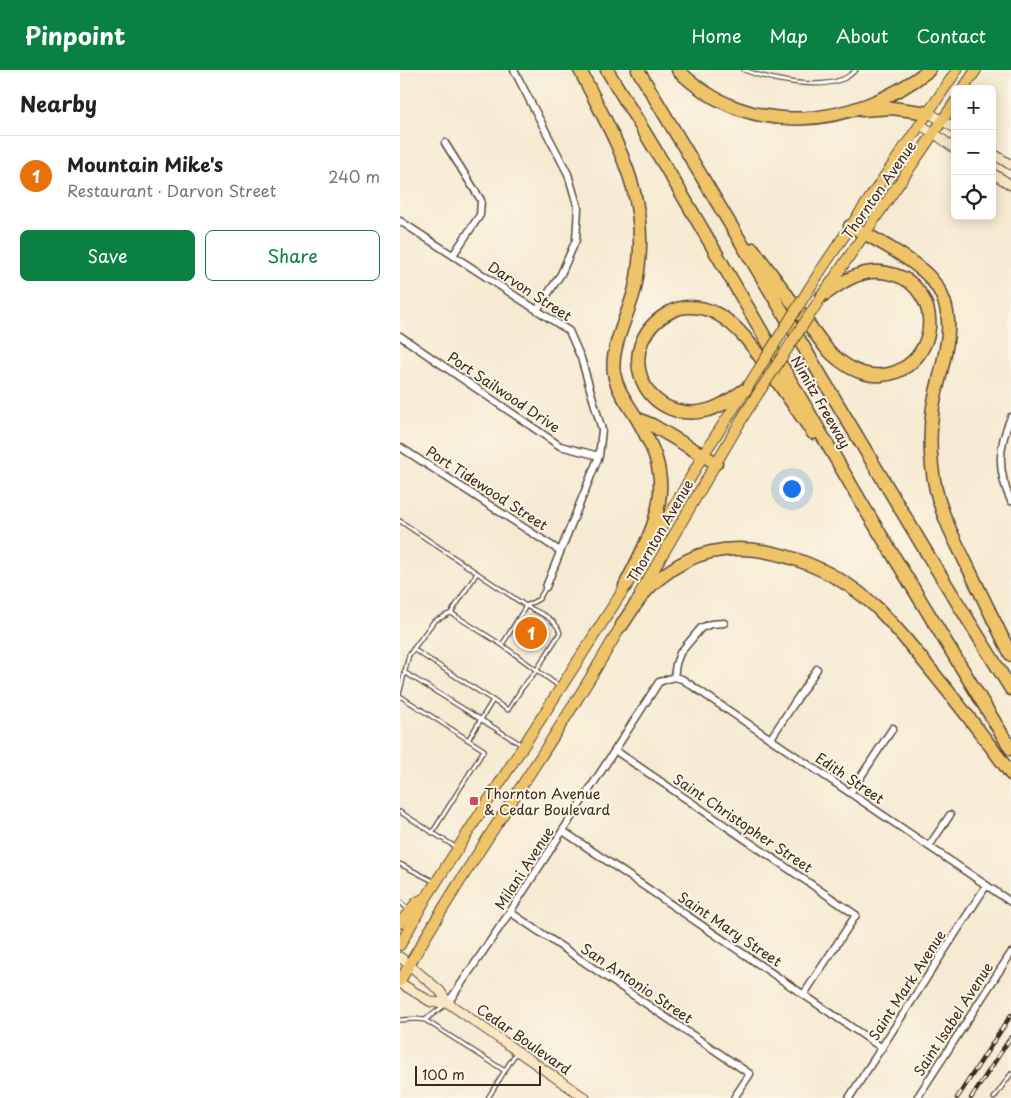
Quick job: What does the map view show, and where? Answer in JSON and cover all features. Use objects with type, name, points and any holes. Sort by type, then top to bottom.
[{"type":"highway","points":[[580,70],[626,163],[639,209],[641,238],[635,288],[614,354],[614,371],[617,385],[630,409],[638,419],[658,465],[660,472],[660,503],[656,520],[626,586]]},
{"type":"highway","name":"Nimitz Freeway","points":[[606,70],[680,191],[866,509],[1011,749]]},
{"type":"highway","name":"Nimitz Freeway","points":[[638,70],[931,560],[1011,689]]},
{"type":"highway","points":[[678,70],[710,96],[754,114],[780,119],[820,118],[847,111],[902,89],[929,70]]},
{"type":"highway","points":[[847,111],[892,108],[929,113]]},
{"type":"highway","points":[[707,186],[816,336],[836,358],[864,373],[882,375],[903,369],[918,356],[928,340],[930,322],[926,303],[917,288],[903,277],[885,271],[867,272],[850,278],[822,296]]},
{"type":"highway","points":[[850,226],[922,269],[933,280],[942,294],[949,324],[948,342],[931,430],[932,470],[936,490],[950,530],[1011,655]]},
{"type":"highway","points":[[747,388],[720,406],[704,411],[688,413],[673,410],[654,397],[641,379],[638,365],[643,337],[650,326],[662,316],[676,309],[690,307],[705,309],[732,324],[756,351],[866,509]]},
{"type":"highway","points":[[638,419],[652,425],[716,463]]},
{"type":"highway","points":[[622,624],[645,591],[660,578],[692,558],[710,552],[747,550],[769,553],[808,565],[846,585],[874,605],[892,623],[976,725],[1011,774]]},
{"type":"main road","name":"Thornton Avenue","points":[[400,945],[436,882],[626,586],[703,455],[850,226],[957,70]]},
{"type":"main road","points":[[967,85],[976,70]]},
{"type":"main road","name":"Thornton Avenue","points":[[400,982],[439,912],[576,700],[746,412],[822,296],[951,108]]},
{"type":"main road","points":[[929,113],[951,125]]},
{"type":"main road","points":[[920,125],[951,146]]},
{"type":"main road","points":[[996,156],[1011,165]]},
{"type":"main road","points":[[995,175],[1011,185]]},
{"type":"main road","points":[[400,923],[417,902],[426,898]]},
{"type":"main road","name":"Cedar Boulevard","points":[[400,957],[440,991],[448,1003],[585,1098]]},
{"type":"main road","name":"Cedar Boulevard","points":[[400,982],[431,1002],[448,1003]]},
{"type":"street","points":[[514,70],[568,174],[578,208],[576,240],[561,274],[538,310]]},
{"type":"street","points":[[445,143],[481,200],[480,215],[453,255]]},
{"type":"street","name":"Darvon Street","points":[[400,221],[569,331],[581,358],[602,430],[599,456],[546,587]]},
{"type":"street","name":"Port Sailwood Drive","points":[[400,336],[560,446],[599,456]]},
{"type":"street","points":[[1011,417],[1004,432],[1000,448],[1001,473],[1011,501]]},
{"type":"street","name":"Port Tidewood Street","points":[[400,447],[560,551]]},
{"type":"street","points":[[674,677],[680,653],[701,628],[711,624],[724,623]]},
{"type":"street","points":[[770,738],[817,669]]},
{"type":"street","name":"Edith Street","points":[[674,677],[682,679],[1011,902]]},
{"type":"street","name":"Milani Avenue","points":[[448,1003],[616,751],[659,682],[674,677]]},
{"type":"street","points":[[850,793],[893,728]]},
{"type":"street","name":"Saint Christopher Street","points":[[616,751],[856,915],[804,994]]},
{"type":"street","points":[[928,846],[950,815]]},
{"type":"street","name":"Saint Mary Street","points":[[563,831],[882,1048]]},
{"type":"street","name":"Saint Mark Avenue","points":[[849,1098],[986,886]]},
{"type":"street","name":"San Antonio Street","points":[[510,912],[750,1074],[734,1098]]},
{"type":"street","name":"Saint Isabel Avenue","points":[[917,1098],[1011,953]]},
{"type":"lane","points":[[744,70],[765,78],[812,83],[844,79],[856,70]]},
{"type":"lane","points":[[400,521],[477,574],[551,620],[558,626],[560,633],[508,710],[413,649]]},
{"type":"lane","points":[[400,691],[409,655],[434,621],[451,613],[477,574]]},
{"type":"lane","points":[[502,645],[526,606],[539,599],[546,587]]},
{"type":"lane","points":[[451,613],[502,645],[561,688]]},
{"type":"lane","points":[[404,672],[523,745]]},
{"type":"lane","points":[[400,696],[484,750],[432,833]]},
{"type":"lane","points":[[468,740],[493,700]]},
{"type":"lane","points":[[400,812],[457,849]]},
{"type":"lane","points":[[400,864],[436,882]]},
{"type":"lane","points":[[400,902],[410,910]]},
{"type":"lane","points":[[425,1020],[448,1003]]},
{"type":"lane","points":[[400,1020],[416,1018],[425,1020],[505,1071]]},
{"type":"lane","points":[[488,1098],[517,1051]]},
{"type":"lane","points":[[994,1098],[1011,1074]]},
{"type":"railway","points":[[957,1098],[1011,1015]]},
{"type":"railway","points":[[971,1098],[1011,1037]]},
{"type":"place","name":"Mountain Mike's","points":[[531,633]]},
{"type":"place","name":"Thornton Avenue & Cedar Boulevard","points":[[474,801]]}]
